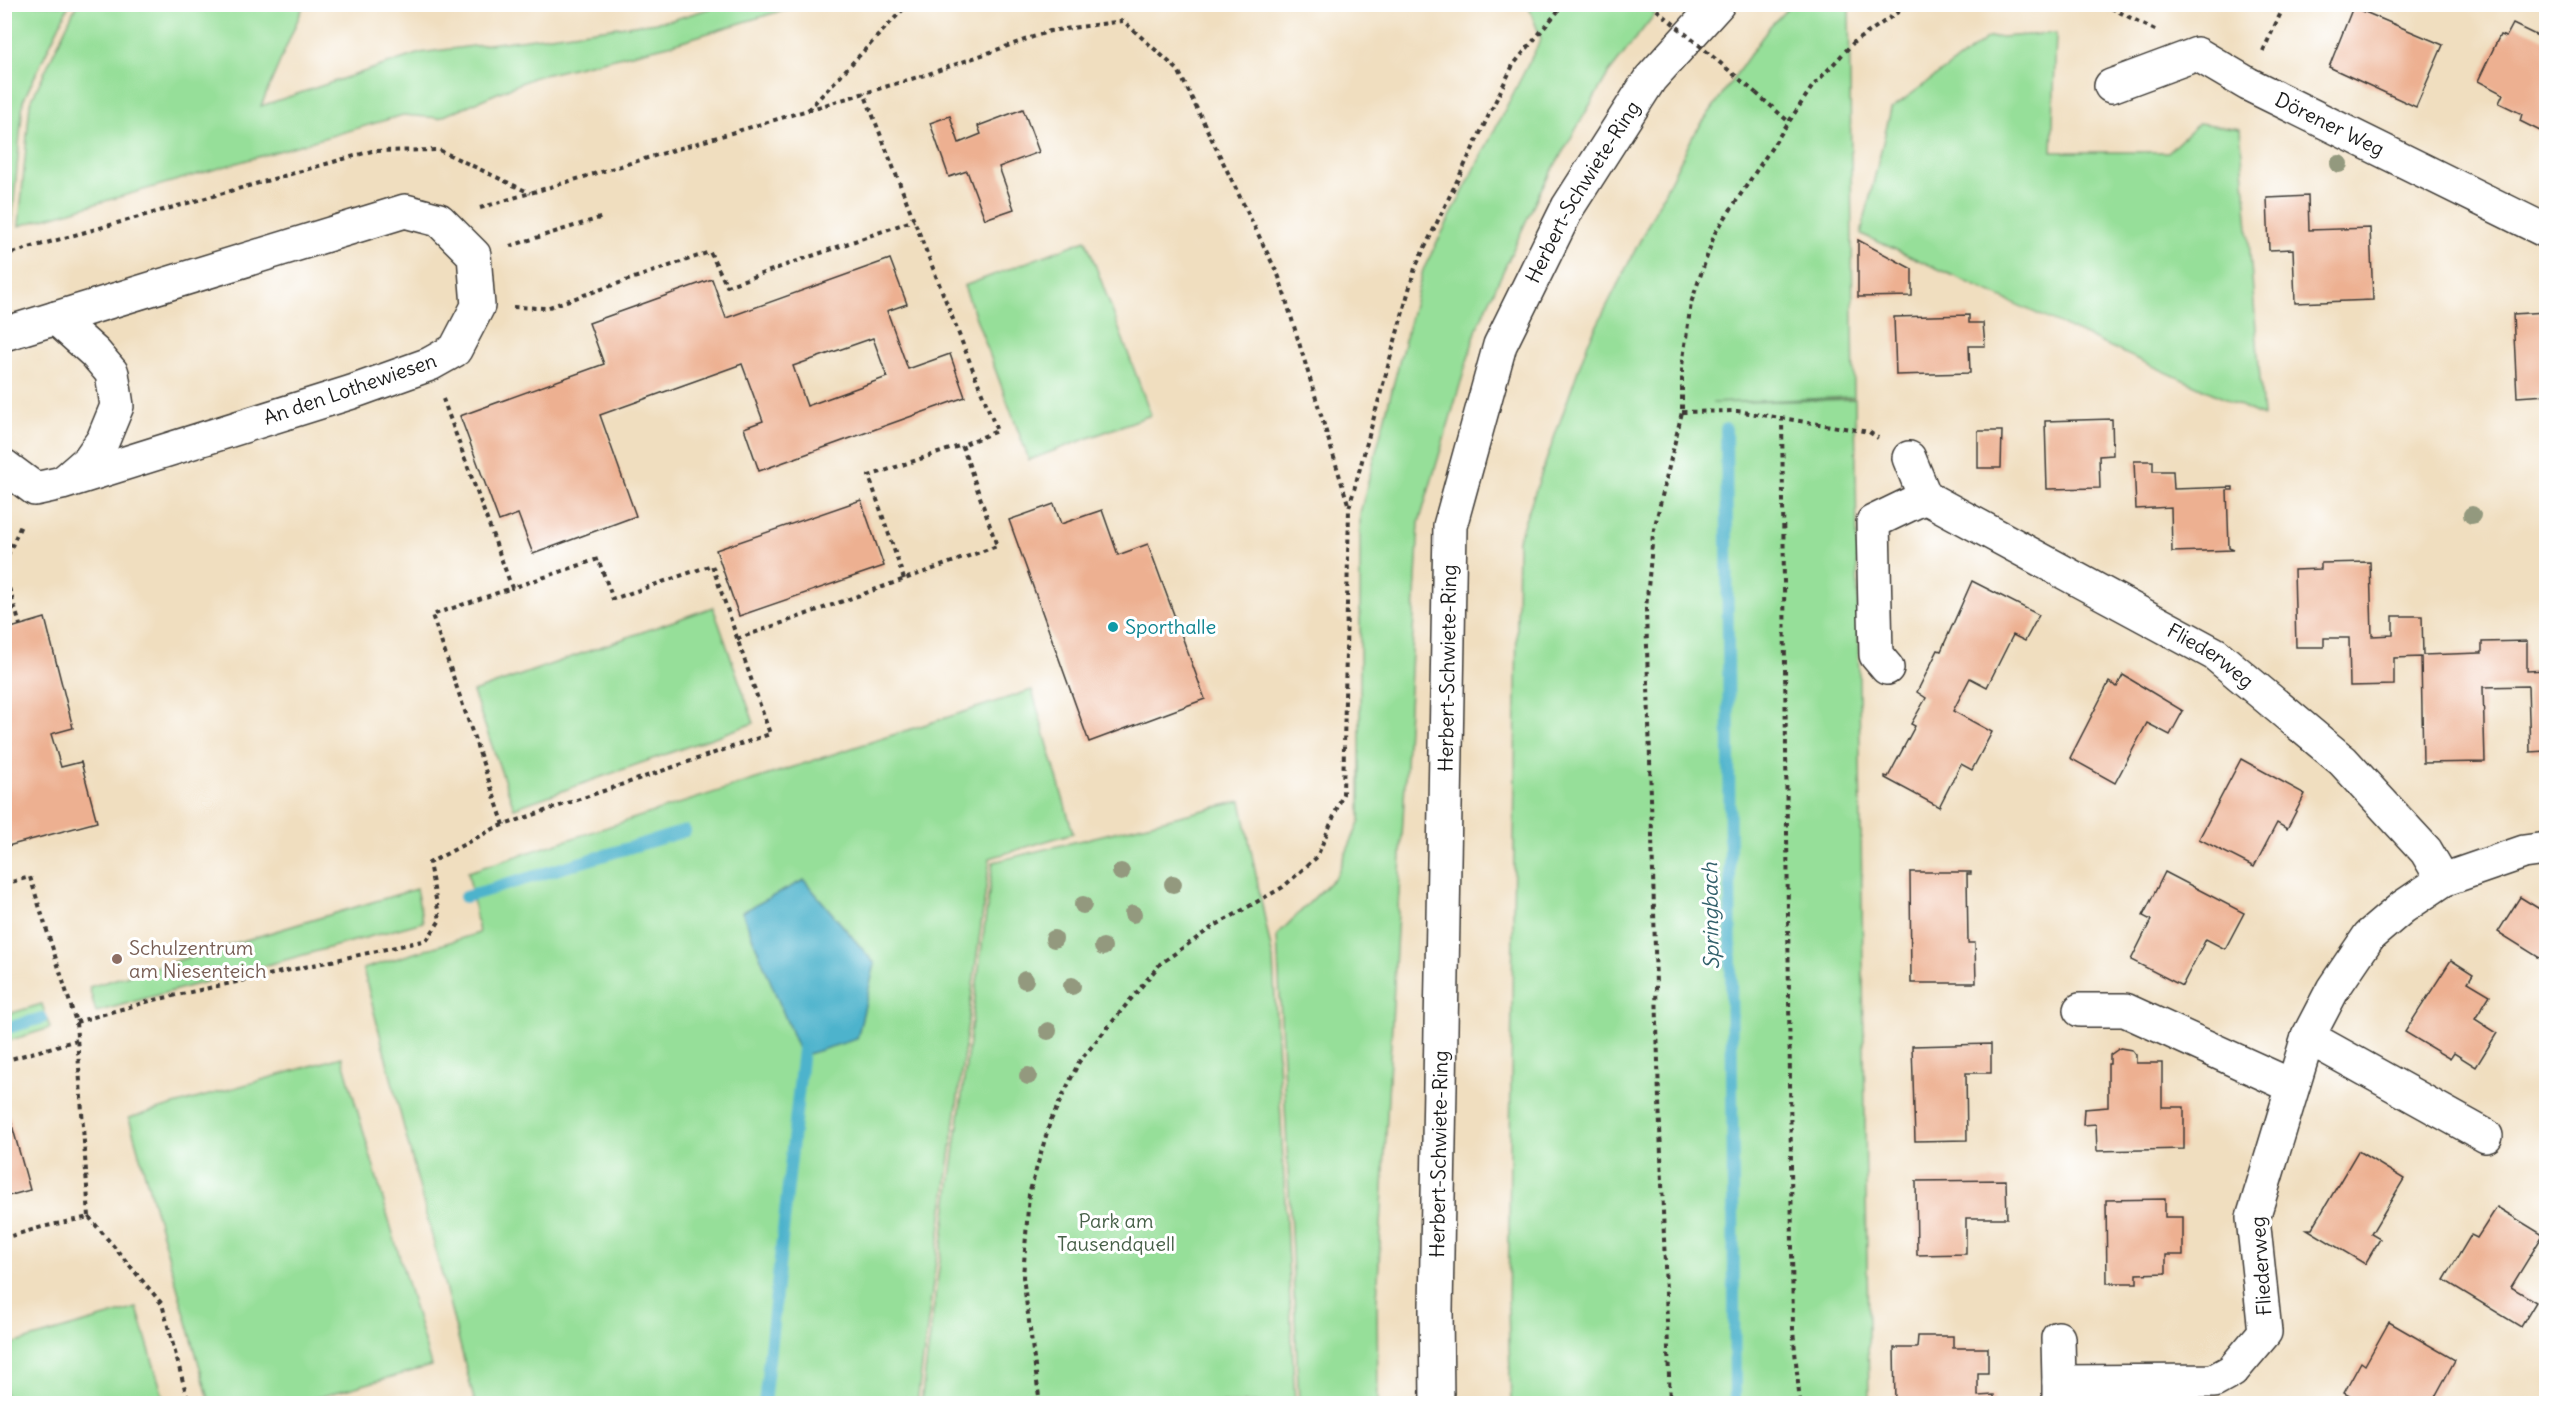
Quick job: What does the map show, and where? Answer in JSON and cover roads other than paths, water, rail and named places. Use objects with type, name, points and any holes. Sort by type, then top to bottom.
[{"type":"street","name":"Herbert-Schwiete-Ring","points":[[1437,1404],[1436,1285],[1450,525],[1500,345],[1568,207],[1650,79],[1718,4]]},
{"type":"street","name":"Dörener Weg","points":[[2111,86],[2198,54],[2248,84],[2547,231]]},
{"type":"street","name":"An den Lothewiesen","points":[[4,466],[35,489],[62,483],[352,392],[430,364],[454,350],[478,306],[474,255],[439,220],[405,211],[56,318]]},
{"type":"street","points":[[4,334],[56,318],[95,353],[112,373],[117,406],[103,440],[89,460],[62,483]]},
{"type":"street","points":[[1887,668],[1876,655],[1873,522],[1925,497],[1909,458]]},
{"type":"street","name":"Fliederweg","points":[[1925,497],[2215,654],[2343,761],[2426,851],[2443,880]]},
{"type":"street","name":"Fliederweg","points":[[2058,1338],[2059,1393],[2214,1381],[2232,1371],[2265,1332],[2253,1218],[2308,1037],[2333,989],[2369,936],[2403,906],[2443,880],[2524,852],[2547,849]]},
{"type":"street","points":[[2080,1010],[2125,1010],[2292,1086]]},
{"type":"street","points":[[2308,1037],[2486,1136]]},
{"type":"water","points":[[804,880],[875,964],[857,1039],[801,1056],[742,912]]},
{"type":"waterway","name":"Springbach","points":[[1726,429],[1735,1404]]},
{"type":"waterway","points":[[465,897],[685,831]]},
{"type":"waterway","points":[[4,1029],[42,1018]]},
{"type":"waterway","points":[[764,1404],[804,1040]]},
{"type":"place","name":"Sporthalle","points":[[1113,627]]},
{"type":"place","name":"Schulzentrum am Niesenteich","points":[[117,959]]},
{"type":"park label","name":"Park am Tausendquell","points":[[1116,1232]]}]
